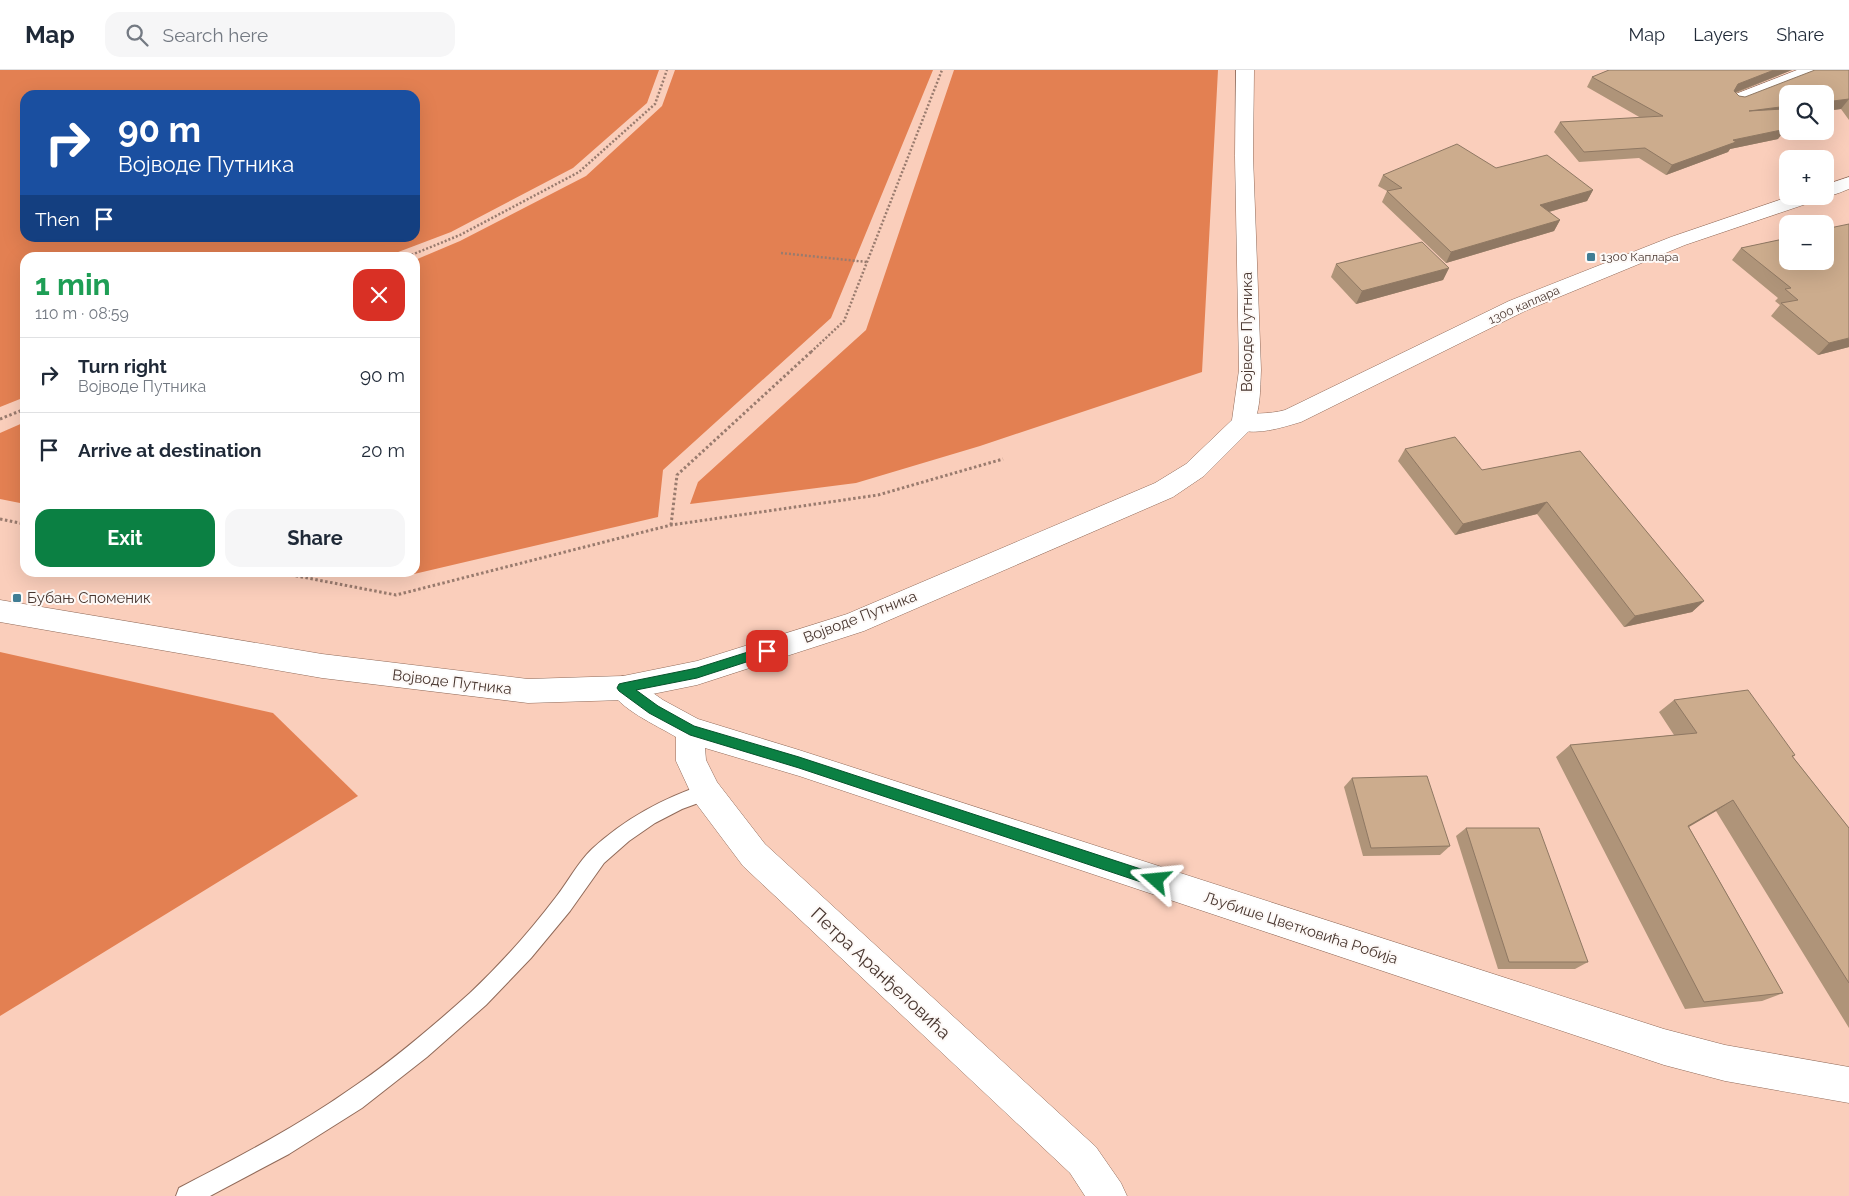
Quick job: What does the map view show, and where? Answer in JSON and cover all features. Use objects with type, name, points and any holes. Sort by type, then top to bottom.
[{"type":"street","name":"Војводе Путника","points":[[0,611],[332,667],[528,691],[623,688],[697,673],[863,619],[1164,490],[1195,470],[1243,423],[1250,370],[1244,156],[1245,70]]},
{"type":"street","points":[[1738,100],[1812,70]]},
{"type":"street","points":[[1834,189],[1849,183]]},
{"type":"street","name":"1300 каплара","points":[[1243,423],[1273,422],[1293,416],[1517,306],[1678,241],[1784,205]]},
{"type":"street","name":"Љубише Цветковића Робија","points":[[623,688],[654,710],[690,730],[808,766],[1664,1047],[1725,1063],[1849,1085]]},
{"type":"street","name":"Петра Аранђеловића","points":[[690,730],[691,761],[706,792],[754,855],[1082,1160],[1108,1196]]},
{"type":"lane","points":[[187,1196],[290,1141],[354,1100],[420,1050],[480,998],[524,951],[563,904],[597,857],[622,835],[649,817],[677,802],[706,792]]},
{"type":"path","points":[[419,252],[460,235],[580,172],[654,104],[667,70]]},
{"type":"path","points":[[672,526],[677,475],[844,321],[942,70]]},
{"type":"path","points":[[781,252],[867,262]]},
{"type":"path","points":[[0,419],[20,411]]},
{"type":"path","points":[[302,577],[396,595],[672,526],[878,495],[1003,459]]},
{"type":"path","points":[[0,519],[20,523]]},
{"type":"shaded area","points":[[0,70],[659,70],[647,103],[573,168],[451,232],[398,252],[20,252],[20,399],[0,407]]},
{"type":"shaded area","points":[[675,70],[933,70],[831,318],[663,470],[658,517],[420,573],[420,258],[460,241],[586,176],[662,106]]},
{"type":"shaded area","points":[[954,70],[1218,70],[1202,372],[980,446],[856,483],[690,504],[698,482],[866,330]]},
{"type":"shaded area","points":[[20,424],[20,503],[0,499],[0,433]]},
{"type":"shaded area","points":[[0,652],[273,713],[358,796],[0,1016]]},
{"type":"building","points":[[1609,70],[1774,70],[1738,84],[1734,91],[1739,96],[1745,97],[1815,70],[1849,70],[1849,99],[1834,101],[1834,85],[1779,85],[1779,107],[1749,111],[1779,109],[1779,130],[1733,140],[1736,142],[1672,165],[1645,148],[1584,152],[1560,122],[1663,116],[1592,77]]},
{"type":"building","points":[[1457,144],[1496,168],[1547,155],[1593,190],[1540,205],[1560,220],[1451,252],[1387,191],[1402,188],[1383,175]]},
{"type":"building","points":[[1849,224],[1849,338],[1829,343],[1781,303],[1798,300],[1785,289],[1791,288],[1741,248],[1779,240],[1779,270],[1834,270],[1834,227]]},
{"type":"building","points":[[1422,242],[1449,268],[1362,291],[1336,264]]},
{"type":"building","points":[[1455,437],[1482,470],[1580,451],[1704,601],[1635,616],[1547,502],[1463,524],[1405,449]]},
{"type":"building","points":[[1748,690],[1795,755],[1792,756],[1849,828],[1849,983],[1733,800],[1688,826],[1783,993],[1704,1002],[1570,745],[1697,733],[1674,700]]},
{"type":"building","points":[[1427,776],[1450,846],[1371,848],[1352,778]]},
{"type":"building","points":[[1466,828],[1539,828],[1588,962],[1509,962]]},
{"type":"place","name":"1300 Каплара","points":[[1591,257]]},
{"type":"place","name":"Бубањ Споменик","points":[[17,598]]},
{"type":"route","points":[[767,651],[697,673],[623,688],[654,710],[690,730],[799,763],[1156,880]]}]
